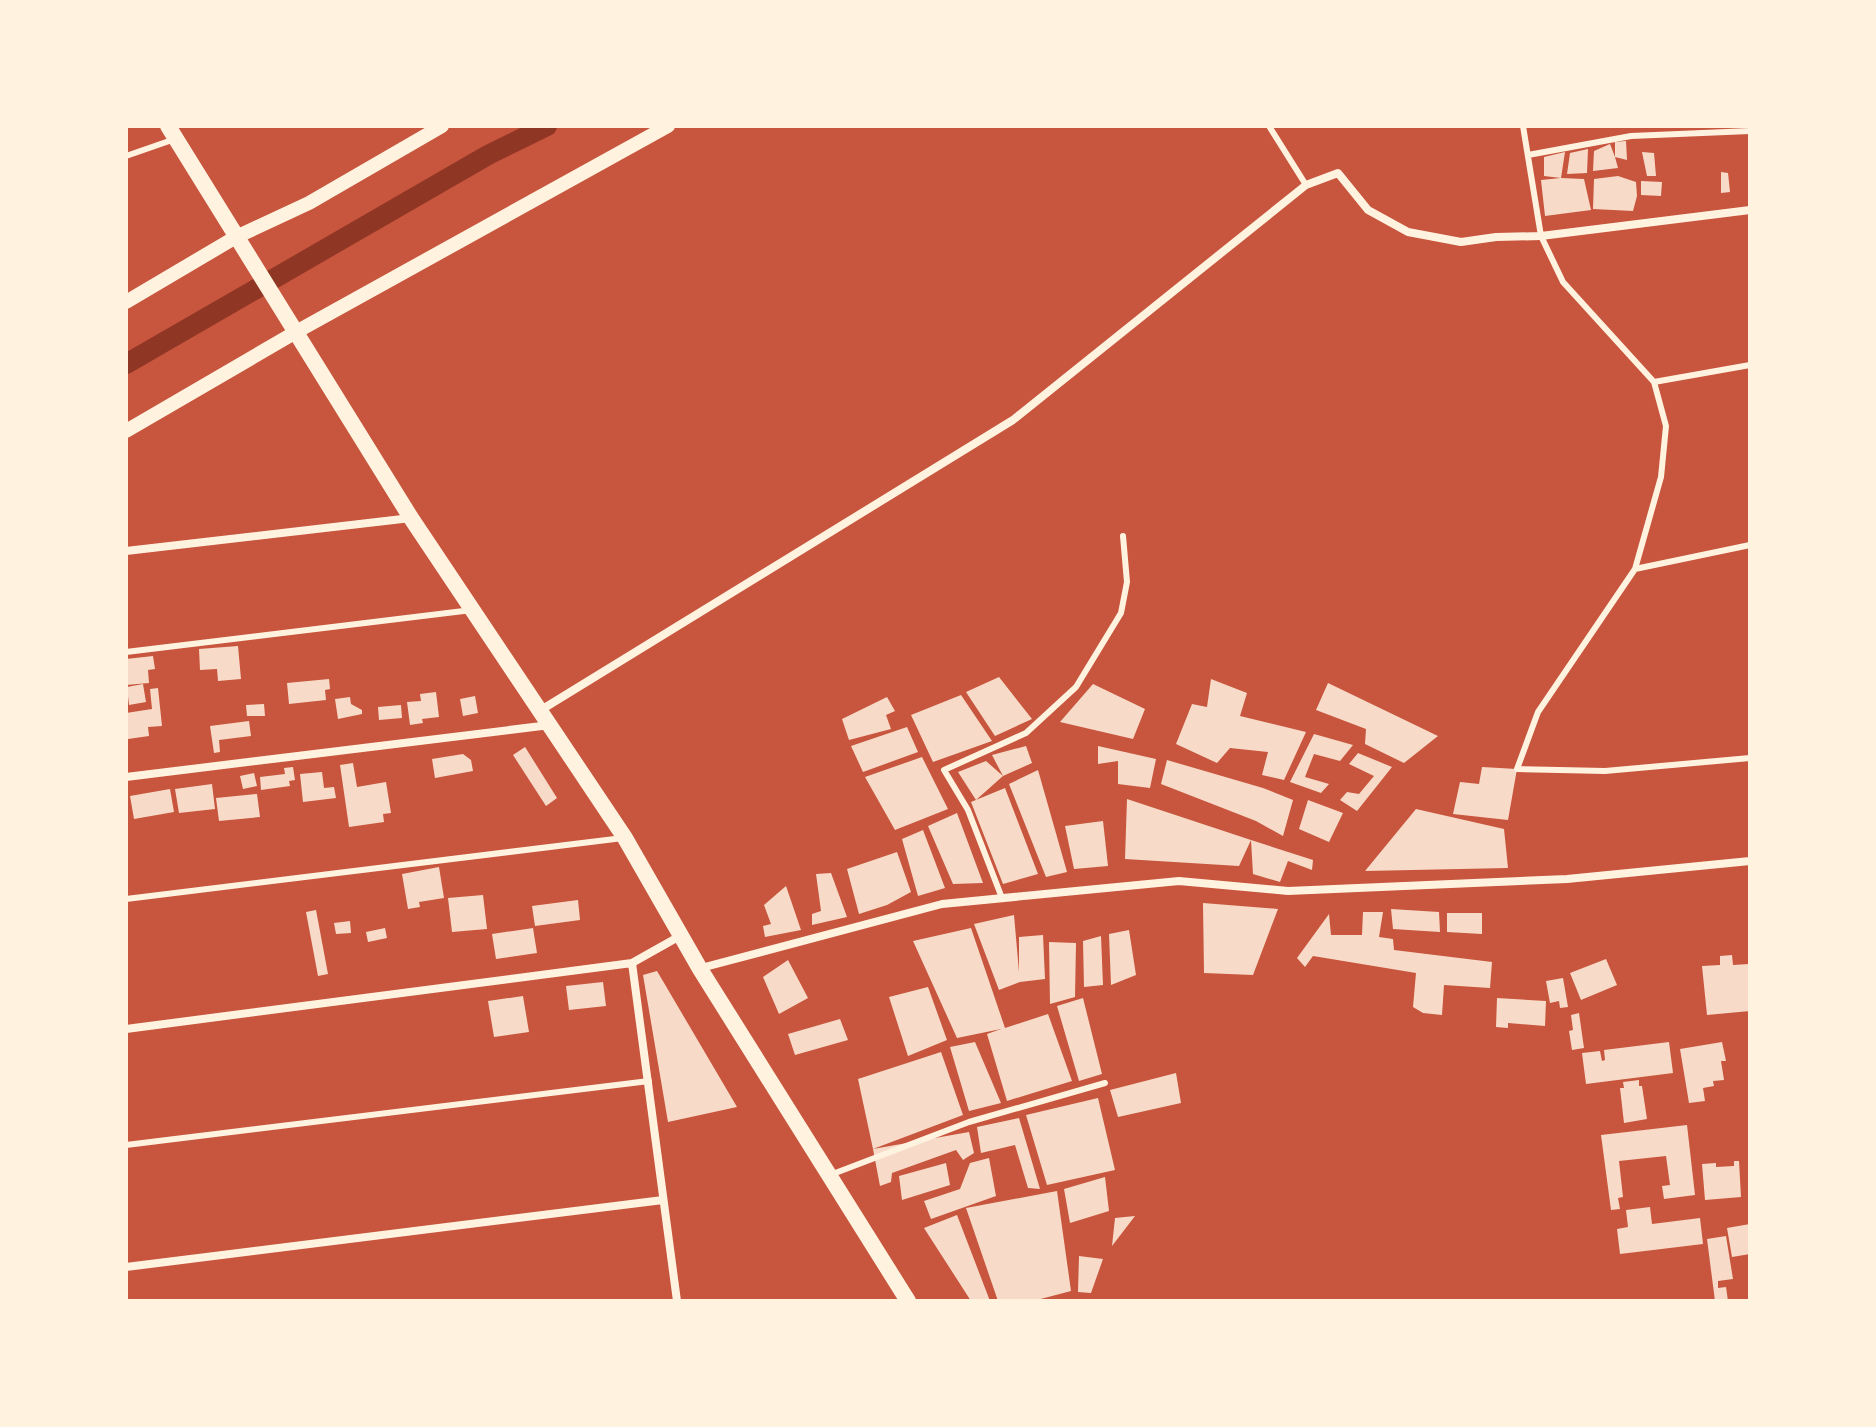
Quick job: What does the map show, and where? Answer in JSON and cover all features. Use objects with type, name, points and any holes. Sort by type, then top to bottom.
[{"type":"main road","points":[[172,132],[411,518],[625,838],[700,969],[908,1301]]},
{"type":"street","points":[[126,302],[236,237],[309,203],[442,126]]},
{"type":"street","points":[[126,431],[296,332],[668,126]]},
{"type":"street","points":[[541,710],[1013,420],[1306,185],[1338,173],[1368,210],[1408,232],[1461,242],[1541,236],[1750,210]]},
{"type":"street","points":[[126,551],[411,518]]},
{"type":"street","points":[[126,777],[551,725]]},
{"type":"street","points":[[700,969],[942,904],[1179,881],[1288,891],[1551,880],[1750,861]]},
{"type":"street","points":[[126,1029],[632,963],[680,936]]},
{"type":"street","points":[[632,963],[677,1301]]},
{"type":"street","points":[[126,1267],[663,1200]]},
{"type":"lane","points":[[1269,126],[1306,185]]},
{"type":"lane","points":[[1523,126],[1541,236],[1563,282],[1654,382],[1666,426],[1662,464],[1635,569],[1538,712],[1517,769],[1605,771],[1750,758]]},
{"type":"lane","points":[[1528,155],[1631,136],[1750,131]]},
{"type":"lane","points":[[126,156],[172,132]]},
{"type":"lane","points":[[1654,382],[1750,365]]},
{"type":"lane","points":[[1002,898],[968,810],[944,770],[1026,733],[1076,687],[1121,613],[1127,582],[1123,536]]},
{"type":"lane","points":[[1635,569],[1750,545]]},
{"type":"lane","points":[[126,652],[472,610]]},
{"type":"lane","points":[[126,899],[625,838]]},
{"type":"lane","points":[[126,1145],[649,1081]]},
{"type":"lane","points":[[830,1175],[969,1122],[1105,1083]]},
{"type":"building","points":[[1626,141],[1627,160],[1615,157],[1615,142]]},
{"type":"building","points":[[1610,144],[1618,168],[1593,171],[1594,151]]},
{"type":"building","points":[[1588,149],[1587,173],[1567,174],[1570,153]]},
{"type":"building","points":[[1565,152],[1561,178],[1544,176],[1544,157]]},
{"type":"building","points":[[1642,152],[1654,153],[1656,176],[1647,176]]},
{"type":"building","points":[[1721,172],[1728,173],[1730,192],[1721,193]]},
{"type":"building","points":[[1618,176],[1636,182],[1637,196],[1633,211],[1593,209],[1594,179]]},
{"type":"building","points":[[1584,179],[1591,210],[1545,216],[1541,180]]},
{"type":"building","points":[[1641,181],[1662,182],[1661,196],[1641,195]]},
{"type":"building","points":[[238,646],[241,679],[218,681],[217,669],[200,670],[199,649]]},
{"type":"building","points":[[153,656],[155,669],[148,670],[149,683],[126,685],[126,659]]},
{"type":"building","points":[[999,677],[1032,719],[995,736],[966,692]]},
{"type":"building","points":[[329,679],[330,689],[325,690],[326,700],[289,704],[287,683]]},
{"type":"building","points":[[1211,679],[1247,693],[1240,716],[1306,732],[1284,780],[1262,775],[1268,752],[1230,748],[1217,763],[1176,744],[1192,704],[1207,707]]},
{"type":"building","points":[[1328,683],[1438,736],[1404,763],[1365,744],[1366,729],[1316,710]]},
{"type":"building","points":[[143,684],[146,702],[129,705],[127,687]]},
{"type":"building","points":[[1093,684],[1145,709],[1133,739],[1060,722]]},
{"type":"building","points":[[158,688],[162,726],[148,727],[149,736],[128,739],[126,713],[152,709],[150,689]]},
{"type":"building","points":[[436,692],[439,717],[422,719],[423,723],[410,725],[407,702],[421,701],[420,694]]},
{"type":"building","points":[[961,695],[992,741],[933,762],[911,715]]},
{"type":"building","points":[[475,696],[478,713],[463,716],[460,699]]},
{"type":"building","points":[[350,697],[351,704],[362,710],[362,714],[338,719],[335,699]]},
{"type":"building","points":[[887,697],[895,711],[886,715],[891,729],[849,740],[842,719]]},
{"type":"building","points":[[264,704],[265,716],[247,716],[246,705]]},
{"type":"building","points":[[401,705],[402,718],[379,720],[378,707]]},
{"type":"building","points":[[249,721],[251,736],[219,740],[220,752],[214,753],[210,726]]},
{"type":"building","points":[[907,727],[918,752],[863,772],[851,746]]},
{"type":"building","points":[[1314,734],[1353,745],[1340,761],[1314,754],[1305,777],[1329,784],[1321,793],[1290,782]]},
{"type":"building","points":[[1026,746],[1032,763],[1003,776],[992,755]]},
{"type":"building","points":[[1098,746],[1156,759],[1150,788],[1118,784],[1118,761],[1098,764]]},
{"type":"building","points":[[525,747],[557,798],[546,806],[513,755]]},
{"type":"building","points":[[1358,753],[1392,767],[1357,811],[1340,800],[1347,792],[1359,794],[1374,776],[1349,764]]},
{"type":"building","points":[[463,754],[471,760],[473,771],[435,778],[432,759]]},
{"type":"building","points":[[922,757],[948,809],[895,830],[865,777]]},
{"type":"building","points":[[1167,760],[1293,800],[1283,836],[1256,821],[1161,784]]},
{"type":"building","points":[[986,761],[1003,776],[976,800],[958,772]]},
{"type":"building","points":[[353,763],[357,787],[386,782],[391,813],[383,814],[384,822],[349,827],[340,765]]},
{"type":"building","points":[[293,767],[295,780],[289,781],[290,786],[261,790],[260,777],[285,774],[284,768]]},
{"type":"building","points":[[1482,767],[1517,769],[1508,820],[1453,814],[1460,782],[1479,784]]},
{"type":"building","points":[[1038,770],[1067,872],[1046,877],[1009,784]]},
{"type":"building","points":[[322,772],[324,788],[334,787],[336,798],[303,802],[300,774]]},
{"type":"building","points":[[254,773],[257,786],[243,789],[240,776]]},
{"type":"building","points":[[212,784],[215,809],[179,813],[175,789]]},
{"type":"building","points":[[1005,788],[1038,874],[1003,884],[971,802]]},
{"type":"building","points":[[170,789],[174,812],[134,819],[130,796]]},
{"type":"building","points":[[257,794],[260,817],[219,821],[216,798]]},
{"type":"building","points":[[1127,799],[1251,840],[1239,866],[1125,859]]},
{"type":"building","points":[[1308,800],[1343,813],[1329,842],[1299,829]]},
{"type":"building","points":[[1416,809],[1504,829],[1508,868],[1365,871]]},
{"type":"building","points":[[957,813],[983,883],[953,884],[928,826]]},
{"type":"building","points":[[1103,821],[1108,866],[1074,869],[1065,826]]},
{"type":"building","points":[[923,830],[945,888],[918,896],[902,839]]},
{"type":"building","points":[[1251,840],[1313,860],[1312,870],[1288,861],[1280,882],[1253,874]]},
{"type":"building","points":[[897,852],[911,892],[887,905],[859,914],[847,869]]},
{"type":"building","points":[[439,867],[444,898],[419,902],[420,907],[408,909],[402,874]]},
{"type":"building","points":[[831,873],[847,917],[812,925],[812,914],[821,911],[816,874]]},
{"type":"building","points":[[786,886],[801,930],[765,937],[763,926],[771,924],[764,905]]},
{"type":"building","points":[[483,895],[487,929],[452,932],[448,898]]},
{"type":"building","points":[[578,900],[580,920],[535,926],[532,906]]},
{"type":"building","points":[[1203,903],[1278,909],[1253,975],[1204,973]]},
{"type":"building","points":[[1391,909],[1439,912],[1440,932],[1393,929]]},
{"type":"building","points":[[316,910],[328,974],[318,976],[306,912]]},
{"type":"building","points":[[1363,912],[1383,912],[1379,937],[1393,939],[1394,950],[1492,962],[1490,988],[1444,985],[1442,1015],[1423,1013],[1413,1007],[1416,973],[1313,956],[1305,967],[1297,958],[1329,914],[1331,935],[1362,935]]},
{"type":"building","points":[[1447,913],[1482,913],[1482,934],[1447,932]]},
{"type":"building","points":[[1014,915],[1019,972],[1019,937],[1043,935],[1045,979],[1020,982],[999,990],[974,924]]},
{"type":"building","points":[[350,921],[351,933],[336,934],[334,923]]},
{"type":"building","points":[[385,928],[387,938],[368,942],[366,932]]},
{"type":"building","points":[[533,928],[537,953],[496,959],[492,934]]},
{"type":"building","points":[[971,928],[1005,1028],[1048,1014],[1072,1081],[1007,1101],[987,1034],[1001,1029],[957,1038],[913,941]]},
{"type":"building","points":[[1129,930],[1136,975],[1111,985],[1109,934]]},
{"type":"building","points":[[1101,936],[1103,985],[1084,987],[1083,941]]},
{"type":"building","points":[[1049,942],[1076,943],[1075,997],[1050,1004]]},
{"type":"building","points":[[1732,955],[1733,965],[1749,964],[1750,1011],[1707,1015],[1702,966],[1720,965],[1720,956]]},
{"type":"building","points":[[1606,959],[1617,985],[1581,1000],[1570,973]]},
{"type":"building","points":[[788,960],[808,998],[779,1014],[763,977]]},
{"type":"building","points":[[657,971],[737,1107],[668,1122],[643,975]]},
{"type":"building","points":[[1563,978],[1568,1007],[1560,1008],[1559,1001],[1550,1003],[1546,981]]},
{"type":"building","points":[[603,982],[606,1006],[569,1010],[566,986]]},
{"type":"building","points":[[928,987],[947,1040],[908,1056],[889,997]]},
{"type":"building","points":[[523,996],[529,1032],[494,1037],[488,1001]]},
{"type":"building","points":[[1083,998],[1102,1074],[1079,1081],[1057,1006]]},
{"type":"building","points":[[1497,998],[1546,1001],[1545,1026],[1508,1023],[1508,1028],[1496,1027]]},
{"type":"building","points":[[1579,1013],[1584,1048],[1572,1050],[1569,1031],[1573,1030],[1571,1015]]},
{"type":"building","points":[[840,1019],[848,1040],[795,1055],[788,1034]]},
{"type":"building","points":[[975,1042],[1001,1103],[969,1111],[950,1047]]},
{"type":"building","points":[[1669,1042],[1673,1073],[1586,1084],[1582,1053],[1600,1051],[1602,1061],[1605,1060],[1604,1050]]},
{"type":"building","points":[[1722,1042],[1726,1061],[1721,1061],[1724,1080],[1713,1081],[1714,1086],[1703,1088],[1705,1101],[1689,1103],[1680,1049]]},
{"type":"building","points":[[941,1052],[963,1115],[873,1149],[858,1079]]},
{"type":"building","points":[[1176,1073],[1181,1103],[1118,1117],[1110,1090]]},
{"type":"building","points":[[1639,1080],[1647,1119],[1624,1123],[1620,1088],[1624,1088],[1623,1082]]},
{"type":"building","points":[[1098,1098],[1115,1170],[1047,1185],[1026,1115]]},
{"type":"building","points":[[1019,1118],[1040,1189],[1028,1188],[1015,1145],[981,1153],[977,1127]]},
{"type":"building","points":[[1687,1125],[1695,1195],[1664,1199],[1662,1186],[1670,1185],[1666,1156],[1619,1161],[1623,1197],[1618,1198],[1620,1209],[1611,1210],[1601,1135]]},
{"type":"building","points":[[969,1132],[974,1153],[963,1160],[956,1150],[892,1173],[891,1182],[880,1186],[873,1149]]},
{"type":"building","points":[[989,1158],[996,1196],[931,1219],[924,1201],[960,1189],[970,1163]]},
{"type":"building","points":[[1734,1161],[1739,1161],[1741,1197],[1705,1200],[1702,1164],[1734,1166]]},
{"type":"building","points":[[946,1163],[950,1185],[902,1200],[899,1176]]},
{"type":"building","points":[[1105,1177],[1109,1211],[1070,1223],[1064,1189]]},
{"type":"building","points":[[1057,1191],[1071,1291],[1033,1301],[998,1301],[966,1208]]},
{"type":"building","points":[[1650,1207],[1652,1224],[1700,1218],[1703,1244],[1620,1254],[1617,1229],[1628,1227],[1626,1210]]},
{"type":"building","points":[[957,1215],[990,1301],[971,1301],[924,1228]]},
{"type":"building","points":[[1135,1216],[1112,1246],[1115,1218]]},
{"type":"building","points":[[1750,1224],[1750,1254],[1732,1257],[1727,1228]]},
{"type":"building","points":[[1726,1236],[1733,1279],[1718,1281],[1718,1288],[1726,1287],[1728,1301],[1715,1301],[1707,1239]]},
{"type":"building","points":[[1079,1256],[1103,1259],[1091,1293],[1078,1292]]},
{"type":"waterway","points":[[126,364],[488,155],[547,126]]}]
